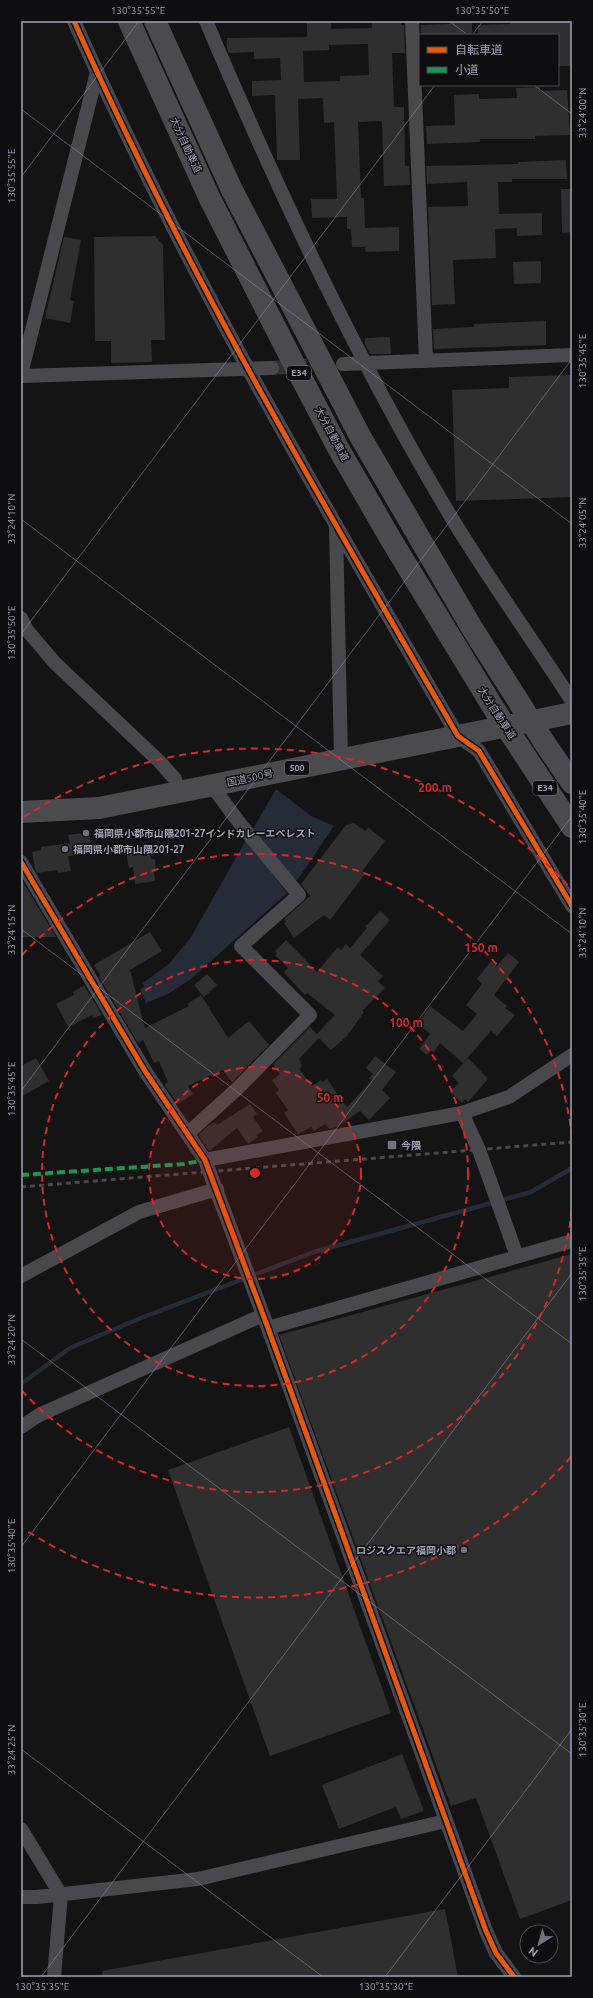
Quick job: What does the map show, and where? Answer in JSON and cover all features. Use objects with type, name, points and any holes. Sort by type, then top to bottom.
[{"type":"highway","name":"大分自動車道","points":[[129,21],[210,199],[338,448],[393,543],[496,712],[572,827]]},
{"type":"highway","name":"E34","points":[[155,21],[232,190],[360,436],[464,614],[544,742],[572,783]]},
{"type":"highway","name":"国道500号","points":[[21,812],[100,808],[572,713]]},
{"type":"street","points":[[74,21],[97,72],[171,224],[248,369],[458,736],[479,751],[572,906]]},
{"type":"street","points":[[206,21],[251,128],[364,363],[456,526],[572,701]]},
{"type":"street","points":[[412,21],[426,360]]},
{"type":"street","points":[[97,72],[21,375],[272,368]]},
{"type":"street","points":[[343,364],[572,355]]},
{"type":"street","points":[[336,525],[341,759]]},
{"type":"street","points":[[21,618],[26,629],[55,663],[175,778],[179,792]]},
{"type":"street","points":[[187,1134],[237,1089],[310,1015],[241,946],[299,895],[241,825],[212,786]]},
{"type":"street","points":[[21,862],[145,1070],[205,1160],[266,1322],[446,1821],[496,1953],[514,1977]]},
{"type":"street","points":[[205,1160],[462,1113],[509,1097],[572,1055]]},
{"type":"street","points":[[462,1113],[479,1150],[517,1256]]},
{"type":"street","points":[[21,1276],[139,1212],[216,1189]]},
{"type":"street","points":[[21,1427],[40,1415],[266,1322],[572,1241]]},
{"type":"street","points":[[21,1897],[61,1895],[198,1880],[446,1821]]},
{"type":"street","points":[[21,1829],[61,1895],[54,1977]]},
{"type":"shaded area","points":[[276,789],[311,816],[334,826],[298,879],[295,881],[253,829]]},
{"type":"shaded area","points":[[246,840],[287,893],[191,979],[168,994],[146,1003],[140,989],[144,987],[143,983],[169,964],[191,937]]},
{"type":"building","points":[[307,21],[331,21],[331,29],[372,28],[372,21],[401,21],[401,25],[404,25],[405,53],[392,53],[394,107],[404,107],[405,166],[409,166],[410,185],[384,186],[382,121],[358,122],[361,198],[364,198],[365,228],[399,227],[399,251],[366,252],[365,247],[352,247],[351,229],[347,229],[347,217],[312,218],[311,199],[337,199],[334,122],[324,123],[323,98],[298,99],[300,160],[277,160],[275,95],[252,96],[252,81],[281,80],[280,58],[254,59],[254,52],[229,53],[227,49],[227,38],[307,37]],"holes":[[[368,44],[369,75],[340,76],[340,81],[304,82],[303,51],[329,50],[329,45]]]},
{"type":"building","points":[[449,21],[472,21],[472,34],[421,34],[421,25],[449,24]]},
{"type":"building","points":[[510,21],[572,21],[572,66],[559,66],[559,34],[478,34],[478,25],[510,24]]},
{"type":"building","points":[[540,87],[540,91],[567,90],[570,135],[535,136],[535,139],[480,139],[480,142],[427,144],[426,126],[455,125],[454,95],[479,94],[479,99],[517,98],[516,88]]},
{"type":"building","points":[[566,160],[567,179],[512,179],[512,182],[498,182],[499,214],[542,213],[542,235],[517,236],[517,228],[495,229],[496,258],[453,260],[455,304],[432,305],[428,207],[468,206],[467,182],[427,184],[426,166],[518,164],[518,162]]},
{"type":"building","points":[[561,189],[572,189],[572,232],[562,233]]},
{"type":"building","points":[[155,236],[163,245],[165,340],[151,340],[152,362],[111,363],[111,341],[95,341],[94,237]]},
{"type":"building","points":[[64,237],[81,240],[70,300],[74,301],[70,323],[45,318]]},
{"type":"building","points":[[541,261],[541,283],[514,284],[513,262]]},
{"type":"building","points":[[546,321],[546,345],[434,349],[433,329],[474,327],[474,324]]},
{"type":"building","points":[[390,337],[391,354],[370,354],[365,344],[365,338]]},
{"type":"building","points":[[572,375],[572,497],[456,501],[452,390],[509,388],[509,377]]},
{"type":"building","points":[[354,823],[365,831],[368,827],[385,841],[362,871],[365,874],[330,920],[324,915],[294,938],[284,923],[286,922],[284,919],[310,896],[301,884],[346,825]]},
{"type":"building","points":[[89,832],[91,850],[89,850],[89,854],[68,856],[71,871],[58,873],[58,870],[37,873],[32,852],[41,850],[41,847],[70,843],[68,835]]},
{"type":"building","points":[[150,850],[151,859],[155,859],[155,881],[135,884],[133,867],[129,868],[126,853]]},
{"type":"building","points":[[21,879],[56,937],[21,937]]},
{"type":"building","points":[[380,911],[390,920],[360,955],[383,976],[378,981],[385,988],[362,1011],[364,1012],[347,1036],[331,1050],[319,1038],[299,1059],[302,1066],[299,1069],[312,1086],[321,1080],[323,1082],[327,1079],[347,1107],[372,1080],[369,1078],[373,1074],[366,1068],[375,1056],[396,1072],[382,1090],[390,1098],[369,1120],[360,1111],[337,1127],[329,1129],[325,1124],[314,1131],[311,1127],[298,1134],[284,1113],[288,1110],[276,1093],[279,1090],[272,1080],[280,1074],[273,1064],[310,1027],[317,1034],[335,1015],[307,993],[305,995],[288,977],[284,972],[288,968],[275,955],[277,954],[275,951],[286,940],[317,972],[338,947],[341,950],[346,944],[350,948],[367,928],[365,927]]},
{"type":"building","points":[[150,932],[162,951],[130,970],[145,1028],[189,1006],[187,1004],[201,995],[228,1038],[249,1021],[269,1045],[232,1082],[223,1070],[188,1086],[193,1094],[178,1104],[165,1086],[168,1082],[159,1061],[154,1063],[143,1040],[138,1043],[99,977],[101,976],[94,965]]},
{"type":"building","points":[[508,953],[519,962],[494,995],[507,1006],[505,1008],[515,1015],[497,1036],[491,1031],[463,1063],[440,1043],[434,1052],[431,1051],[427,1055],[419,1049],[430,1034],[418,1024],[430,1006],[463,1031],[477,1014],[466,1005],[482,984],[477,979],[491,961],[497,966]]},
{"type":"building","points":[[207,974],[217,985],[204,997],[194,985]]},
{"type":"building","points":[[84,985],[102,1015],[93,1018],[92,1015],[68,1027],[56,1004],[74,995],[73,992]]},
{"type":"building","points":[[36,1058],[49,1081],[21,1097],[21,1066]]},
{"type":"building","points":[[468,1058],[488,1079],[468,1102],[465,1099],[462,1103],[450,1092],[459,1083],[452,1076]]},
{"type":"building","points":[[250,1104],[257,1114],[253,1117],[263,1131],[257,1135],[258,1137],[248,1144],[237,1128],[209,1151],[198,1135],[208,1126],[215,1122],[217,1125]]},
{"type":"building","name":"ロジスクエア福岡小郡","points":[[572,1254],[572,1900],[520,1919],[476,1798],[451,1806],[279,1335]]},
{"type":"building","points":[[289,1427],[391,1713],[270,1756],[168,1470]]},
{"type":"building","points":[[402,1754],[424,1811],[401,1819],[396,1807],[339,1829],[322,1785]]},
{"type":"building","points":[[445,1909],[458,1977],[103,1977],[102,1971]]},
{"type":"waterway","points":[[21,1384],[70,1348],[141,1318],[314,1252],[531,1192],[572,1168]]},
{"type":"tunnel","points":[[272,368],[330,364]]},
{"type":"railway","points":[[21,1187],[572,1142]]},
{"type":"marked path","points":[[21,1175],[184,1164],[205,1160]]},
{"type":"cycle path","points":[[74,21],[161,204],[256,384],[458,736],[479,751],[572,906]]},
{"type":"cycle path","points":[[21,862],[145,1071],[205,1160],[268,1328],[486,1931],[496,1953],[514,1977]]},
{"type":"place","name":"福岡県小郡市山隈201-27インドカレーエベレスト","points":[[86,833]]},
{"type":"place","name":"福岡県小郡市山隈201-27","points":[[65,849]]},
{"type":"place","name":"今隈","points":[[392,1145]]},
{"type":"place","name":"ロジスクエア福岡小郡","points":[[464,1550]]}]
